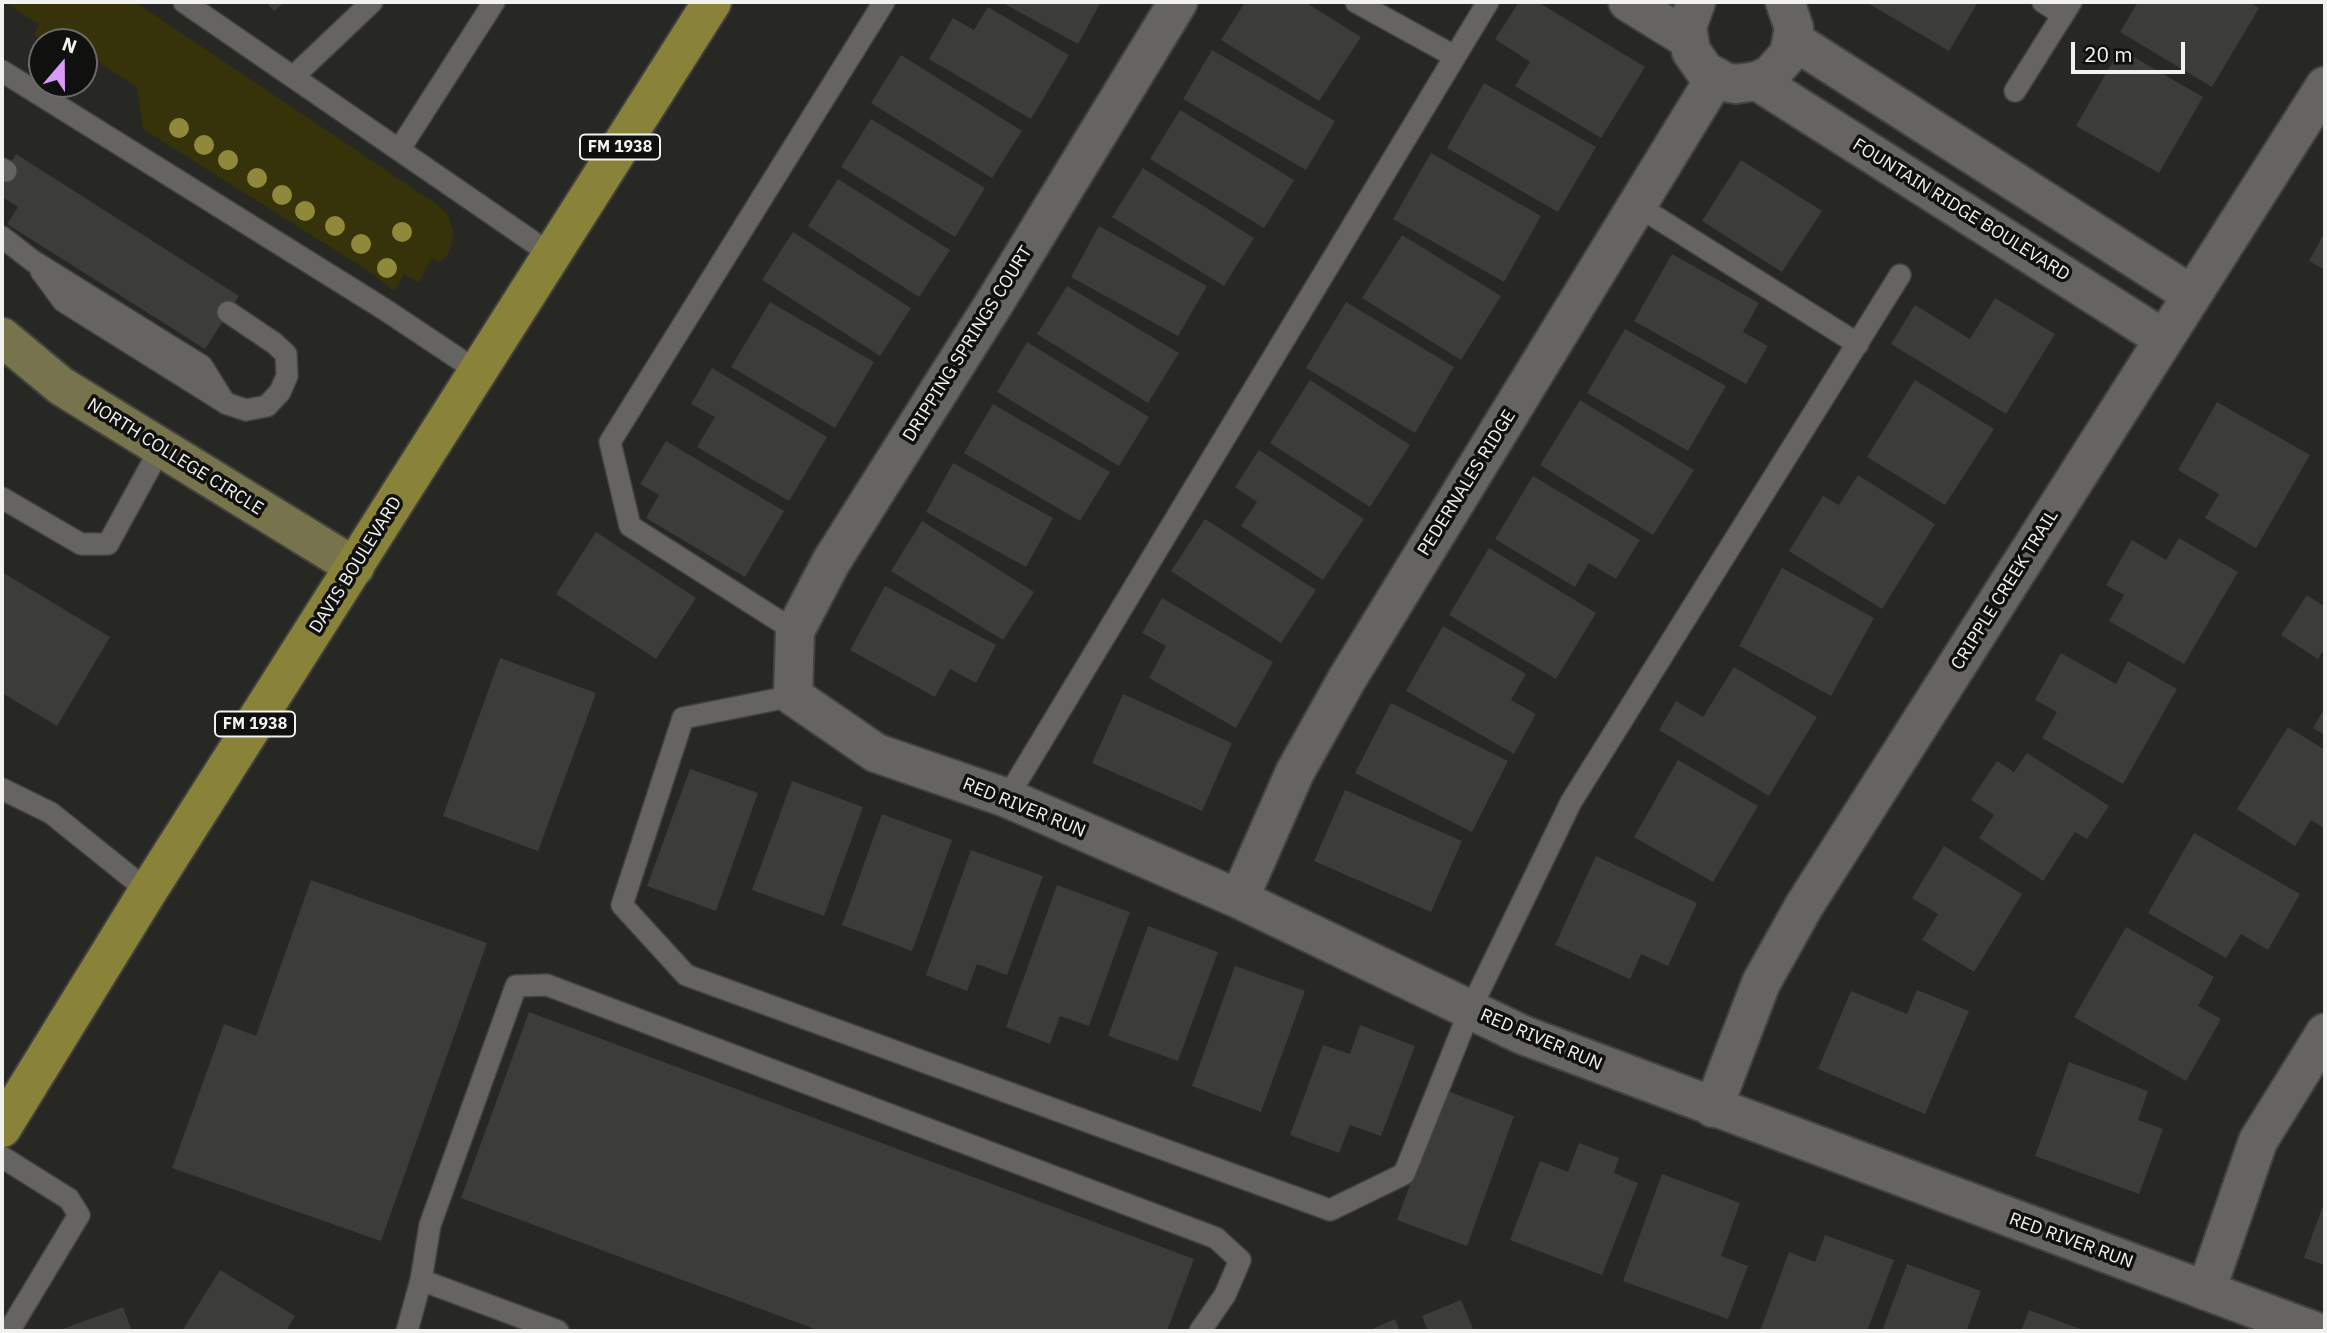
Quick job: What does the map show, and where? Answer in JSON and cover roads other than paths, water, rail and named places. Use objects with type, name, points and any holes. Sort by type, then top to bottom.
[{"type":"main road","name":"DAVIS BOULEVARD","points":[[2,1128],[148,891],[712,2]]},
{"type":"street","name":"DRIPPING SPRINGS COURT","points":[[793,696],[795,631],[831,562],[995,302],[1178,2]]},
{"type":"street","points":[[1628,2],[1688,39]]},
{"type":"street","points":[[1696,2],[1689,15],[1688,39],[1697,62],[1715,78],[1736,84],[1757,81],[1780,66],[1793,40],[1792,16],[1785,2]]},
{"type":"street","points":[[1793,40],[2192,295]]},
{"type":"street","name":"PEDERNALES RIDGE","points":[[1239,899],[1295,772],[1347,679],[1715,78]]},
{"type":"street","name":"FOUNTAIN RIDGE BOULEVARD","points":[[1757,81],[2164,339]]},
{"type":"street","name":"CRIPPLE CREEK TRAIL","points":[[1713,1108],[1761,983],[1804,905],[2325,86]]},
{"type":"street","name":"NORTH COLLEGE CIRCLE","points":[[2,337],[61,386],[355,567]]},
{"type":"street","name":"RED RIVER RUN","points":[[793,696],[876,752],[1007,798],[1239,899],[1522,1035],[2314,1331]]},
{"type":"street","points":[[2206,1291],[2258,1140],[2325,1033]]},
{"type":"lane","points":[[184,2],[552,255]]},
{"type":"lane","points":[[293,77],[372,2]]},
{"type":"lane","points":[[399,150],[494,2]]},
{"type":"lane","points":[[795,631],[630,526],[610,442],[884,2]]},
{"type":"lane","points":[[1356,2],[1454,56]]},
{"type":"lane","points":[[1007,798],[1488,2]]},
{"type":"lane","points":[[2015,91],[2067,8],[2043,2]]},
{"type":"lane","points":[[2,71],[384,309],[477,371]]},
{"type":"lane","points":[[1638,206],[1858,344]]},
{"type":"lane","points":[[2,237],[33,261],[202,366],[225,403],[246,410],[267,406],[280,392],[288,365],[286,354],[228,312]]},
{"type":"lane","points":[[793,696],[683,718],[622,905],[686,975],[1330,1210],[1404,1174],[1470,1010],[1571,802],[1900,275]]},
{"type":"lane","points":[[2,498],[81,544],[108,544],[160,449]]},
{"type":"lane","points":[[2,789],[51,813],[148,891]]},
{"type":"lane","points":[[407,1331],[421,1279],[430,1225],[516,986],[547,985],[1216,1238],[1240,1260],[1225,1295],[1200,1331]]},
{"type":"lane","points":[[2,1157],[69,1199],[79,1215],[9,1331]]},
{"type":"lane","points":[[421,1279],[558,1331]]}]
